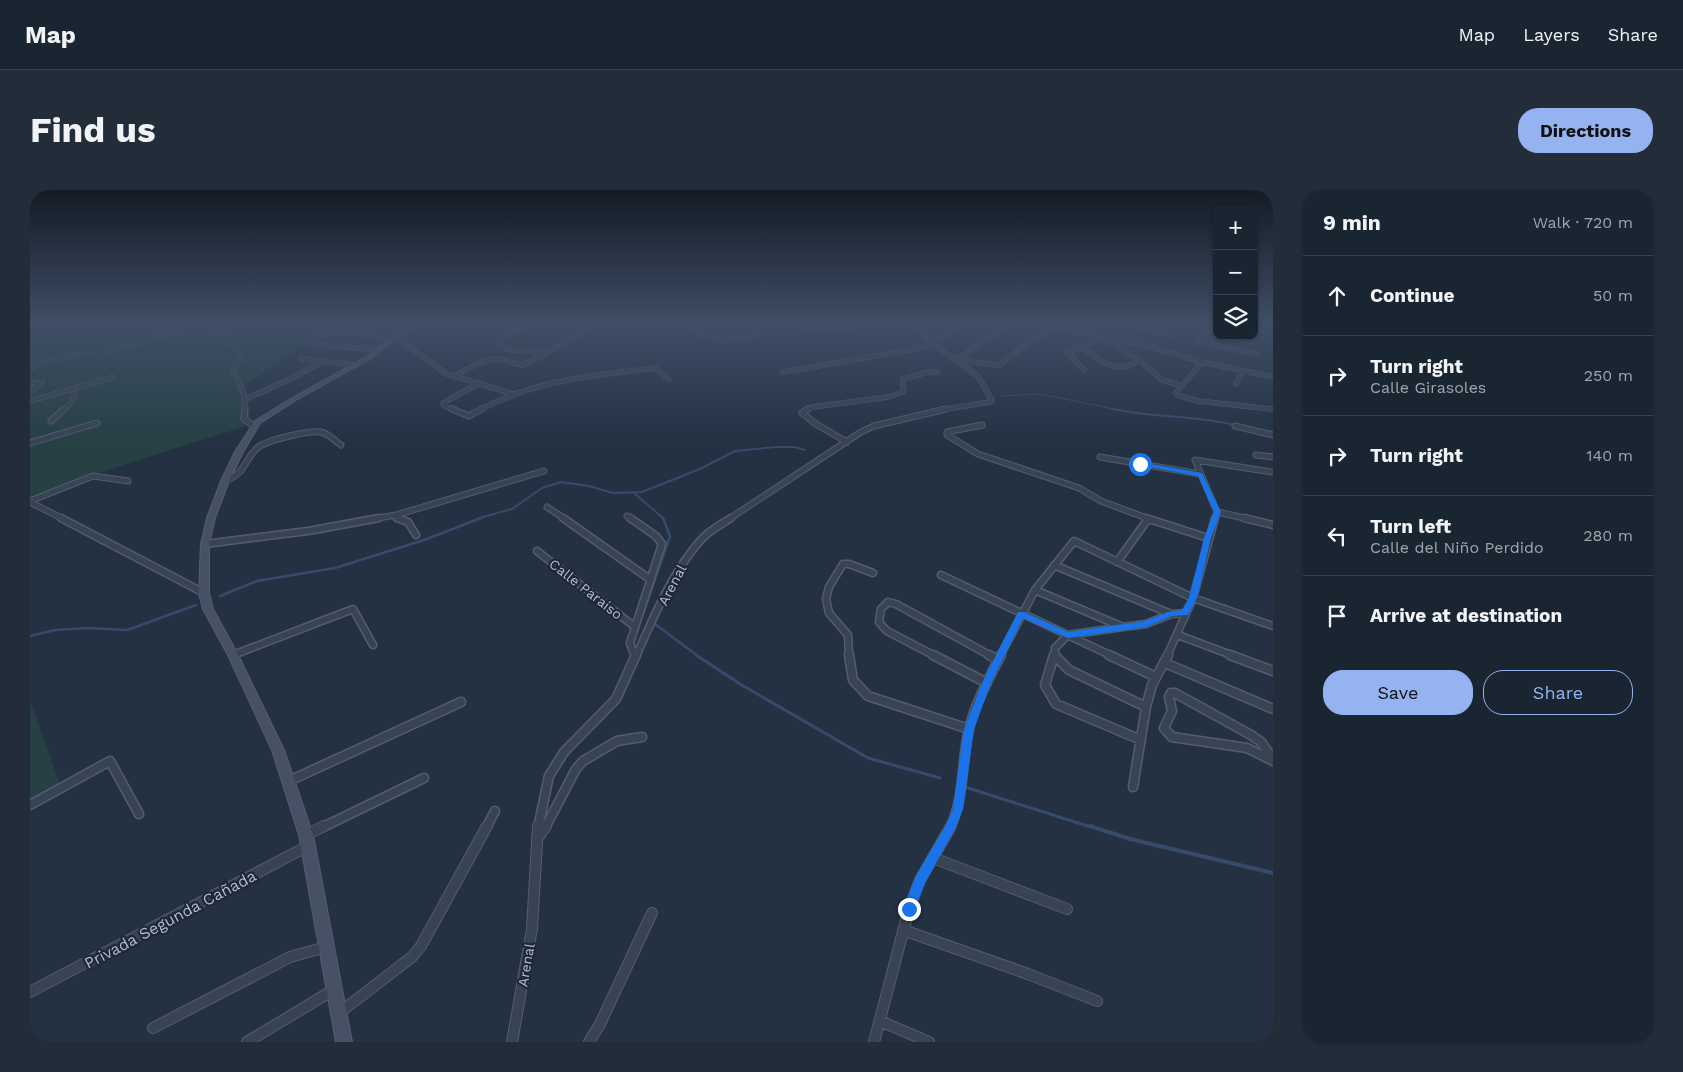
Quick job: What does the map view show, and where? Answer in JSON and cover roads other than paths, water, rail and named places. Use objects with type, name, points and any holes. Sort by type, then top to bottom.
[{"type":"street","points":[[30,368],[42,363]]},
{"type":"street","points":[[238,363],[233,371],[243,386],[246,399],[244,419],[254,426]]},
{"type":"street","points":[[246,399],[290,380],[322,363]]},
{"type":"street","points":[[331,363],[355,365]]},
{"type":"street","points":[[344,1042],[308,840],[278,750],[233,655],[208,609],[204,593],[205,544],[211,518],[225,481],[254,426],[274,410],[359,363]]},
{"type":"street","points":[[430,363],[454,376],[513,394]]},
{"type":"street","points":[[454,376],[484,363]]},
{"type":"street","points":[[511,363],[516,365],[528,363]]},
{"type":"street","points":[[783,372],[840,363]]},
{"type":"street","name":"Arenal","points":[[512,1042],[532,929],[536,840],[541,804],[549,776],[564,752],[616,699],[686,558],[704,536],[861,432],[874,426],[955,407],[990,402],[992,400],[978,376],[960,363]]},
{"type":"street","points":[[986,363],[1001,363]]},
{"type":"street","points":[[1076,363],[1084,370]]},
{"type":"street","points":[[1104,363],[1112,366],[1132,366],[1136,363]]},
{"type":"street","points":[[1142,363],[1162,380],[1182,386]]},
{"type":"street","points":[[1201,363],[1176,393],[1185,398],[1273,409]]},
{"type":"street","points":[[1206,363],[1273,377]]},
{"type":"street","points":[[480,383],[443,404],[469,416],[513,394],[542,385],[656,368],[669,380]]},
{"type":"street","points":[[1236,384],[1242,370]]},
{"type":"street","points":[[847,442],[816,424],[802,413],[812,407],[888,397],[904,392],[903,379],[928,372],[937,372]]},
{"type":"street","points":[[30,401],[72,391],[114,377]]},
{"type":"street","points":[[30,383],[42,384],[30,392]]},
{"type":"street","points":[[51,420],[73,400],[75,394],[72,391]]},
{"type":"street","points":[[30,443],[97,423]]},
{"type":"street","points":[[982,425],[947,432],[947,435],[978,454],[1079,488],[1101,501],[1148,519],[1208,538]]},
{"type":"street","points":[[1235,426],[1273,435]]},
{"type":"street","points":[[225,481],[241,474],[256,450],[264,444],[309,432],[320,432],[341,445]]},
{"type":"street","points":[[1256,455],[1273,457]]},
{"type":"street","points":[[1100,457],[1200,474]]},
{"type":"street","points":[[1133,787],[1146,707],[1156,677],[1165,663],[1193,598],[1208,538],[1217,512],[1195,460],[1272,472]]},
{"type":"street","points":[[205,544],[308,531],[396,515],[544,471]]},
{"type":"street","points":[[30,502],[93,476],[114,482],[128,481]]},
{"type":"street","points":[[30,502],[204,593]]},
{"type":"street","points":[[548,507],[651,580]]},
{"type":"street","points":[[1217,512],[1273,525]]},
{"type":"street","points":[[396,515],[398,520],[408,522],[416,535]]},
{"type":"street","points":[[627,516],[659,540],[662,548],[630,643],[630,649],[637,655]]},
{"type":"street","points":[[1117,562],[1148,519]]},
{"type":"street","points":[[874,1042],[903,930],[920,880],[934,858],[958,809],[969,729],[987,683],[1021,614],[1054,565],[1074,541],[1193,598],[1273,626]]},
{"type":"street","name":"Calle Paraíso","points":[[537,551],[635,627]]},
{"type":"street","points":[[873,573],[849,564],[843,564],[829,587],[826,599],[829,613],[848,635],[850,669],[858,687],[868,696],[969,729]]},
{"type":"street","points":[[1054,565],[1171,614]]},
{"type":"street","points":[[941,575],[1156,677]]},
{"type":"street","points":[[1036,590],[1122,627]]},
{"type":"street","points":[[987,683],[887,631],[880,622],[881,609],[888,602],[896,604],[998,660]]},
{"type":"street","points":[[233,655],[353,609],[373,645]]},
{"type":"street","points":[[1141,740],[1056,704],[1045,685],[1055,648],[1068,635],[1146,624],[1171,614],[1185,613]]},
{"type":"street","points":[[1178,635],[1273,671]]},
{"type":"street","points":[[1054,655],[1058,662],[1069,670],[1146,707]]},
{"type":"street","points":[[1165,663],[1273,709]]},
{"type":"street","points":[[1175,693],[1251,735],[1261,742],[1273,760],[1247,748],[1172,737],[1164,728],[1172,711],[1169,697],[1175,693]]},
{"type":"street","points":[[289,781],[461,702]]},
{"type":"street","points":[[536,840],[552,820],[576,769],[583,761],[617,741],[642,737]]},
{"type":"street","points":[[30,805],[110,761],[139,814]]},
{"type":"street","name":"Privada Segunda Cañada","points":[[30,992],[424,778]]},
{"type":"street","points":[[339,1013],[412,957],[421,946],[495,811]]},
{"type":"street","points":[[934,858],[1067,909]]},
{"type":"street","points":[[589,1042],[600,1024],[652,913]]},
{"type":"street","points":[[903,930],[1028,974],[1097,1001]]},
{"type":"street","points":[[153,1028],[290,957],[326,947]]},
{"type":"street","points":[[246,1042],[335,989]]},
{"type":"street","points":[[880,1021],[929,1042]]},
{"type":"waterway","points":[[1001,396],[1040,394],[1119,410]]},
{"type":"waterway","points":[[1113,409],[1235,425]]},
{"type":"waterway","points":[[1262,430],[1273,432]]},
{"type":"waterway","points":[[633,492],[642,492],[700,469],[735,451],[776,447],[794,447],[805,450]]},
{"type":"waterway","points":[[476,519],[512,509],[542,488],[561,482],[589,486],[613,493],[633,492]]},
{"type":"waterway","points":[[633,492],[663,518]]},
{"type":"waterway","points":[[220,596],[257,581],[335,568],[424,540],[481,518]]},
{"type":"waterway","points":[[643,614],[670,536],[663,518]]},
{"type":"waterway","points":[[30,636],[55,630],[88,628],[127,630],[196,605]]},
{"type":"waterway","points":[[655,624],[698,656]]},
{"type":"waterway","points":[[696,655],[740,684],[868,758],[940,778]]},
{"type":"waterway","points":[[965,787],[1094,828]]},
{"type":"waterway","points":[[1090,826],[1130,839],[1273,873]]}]
